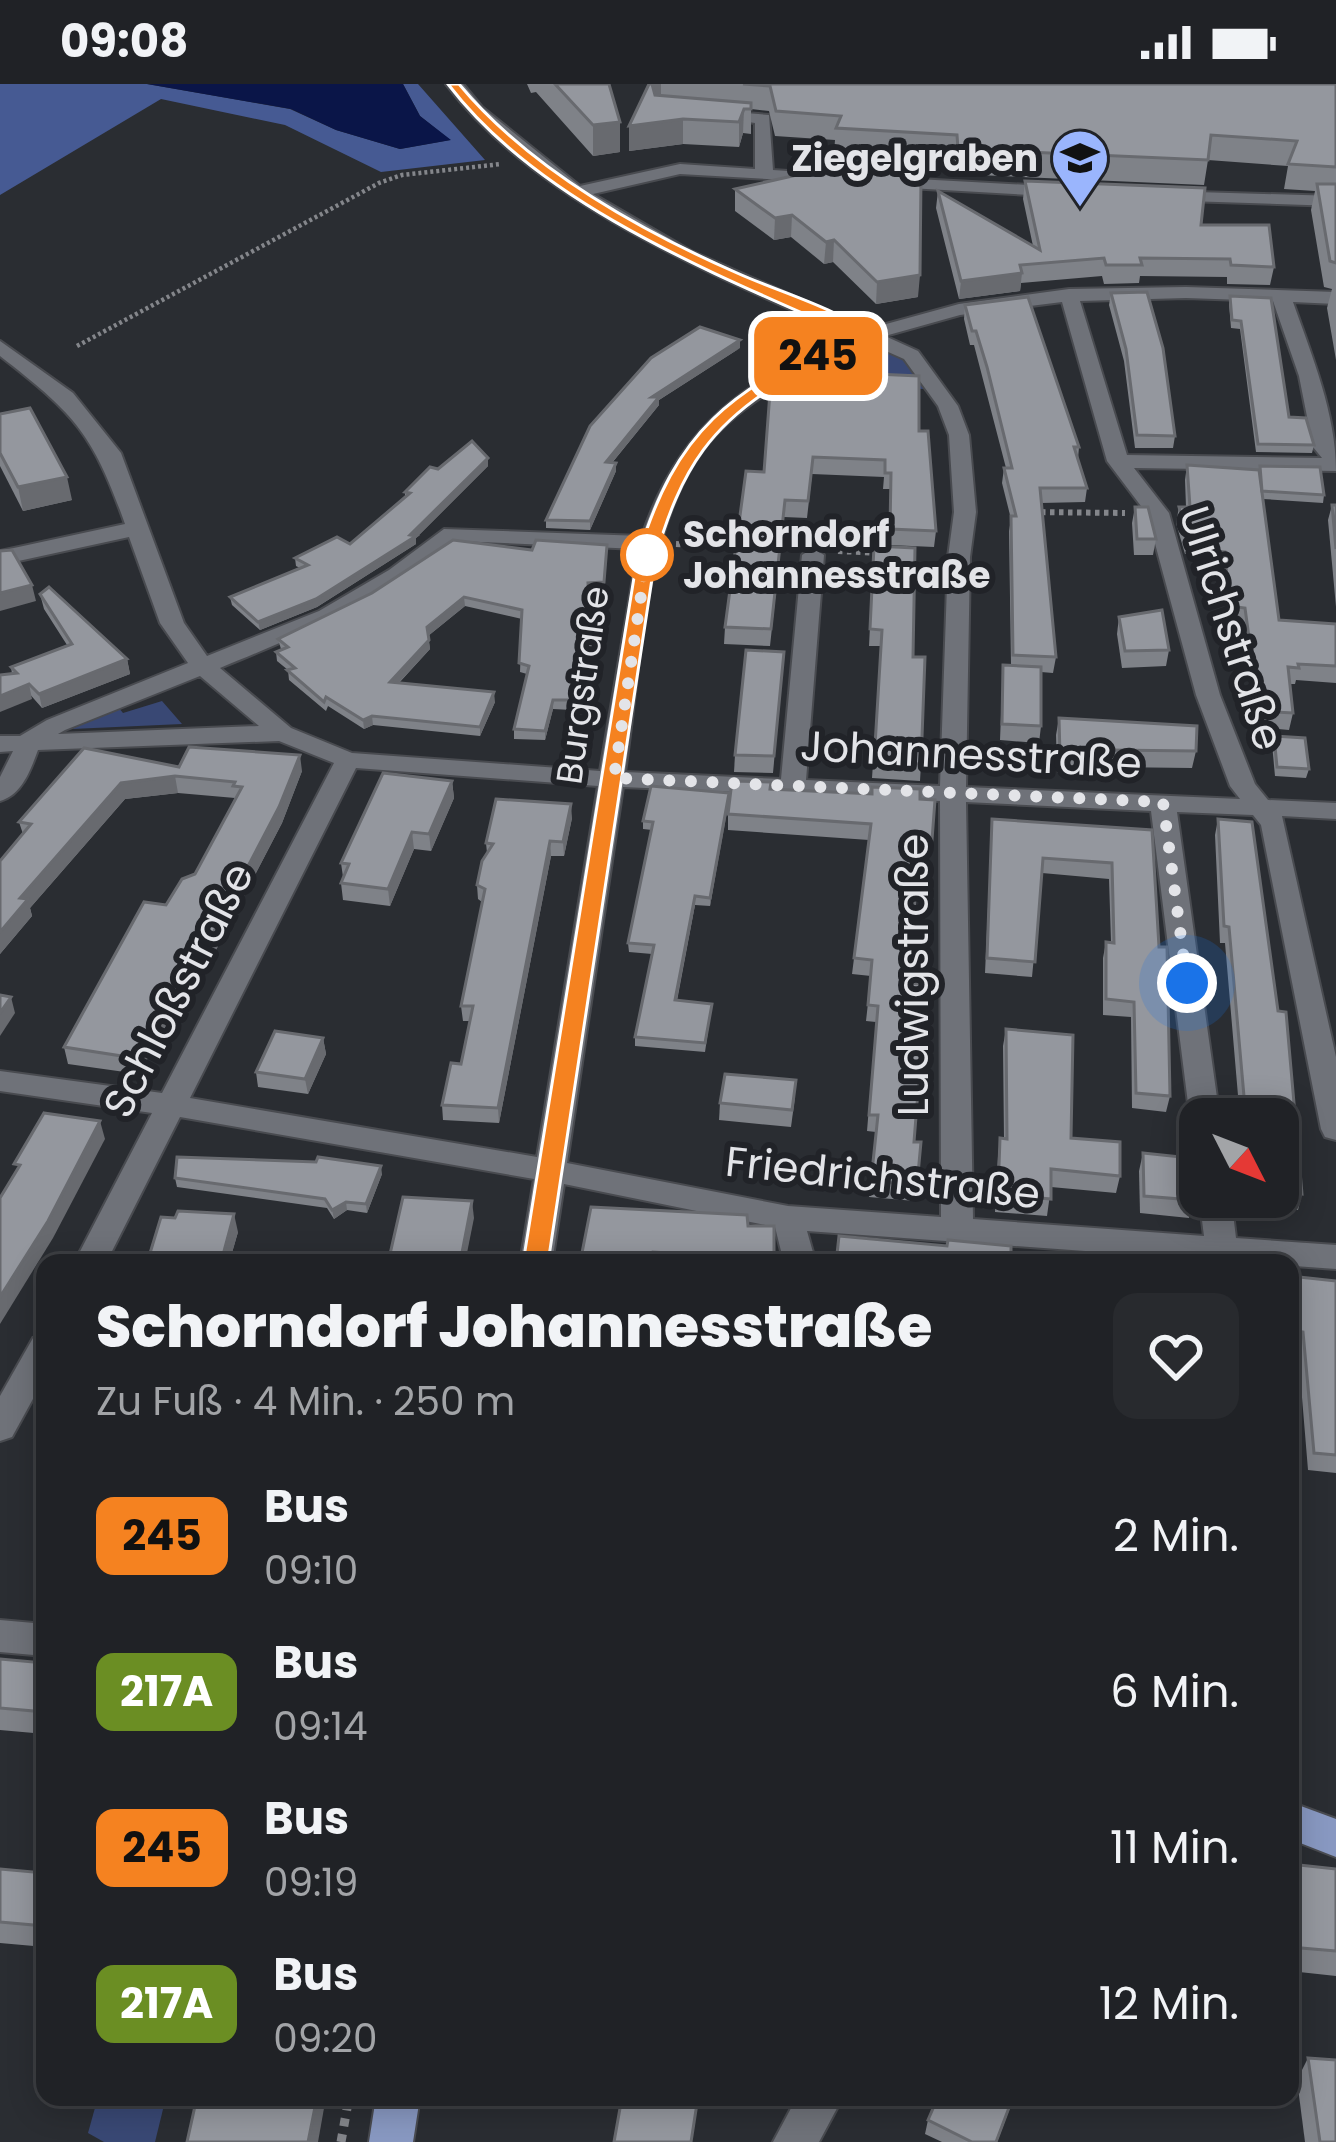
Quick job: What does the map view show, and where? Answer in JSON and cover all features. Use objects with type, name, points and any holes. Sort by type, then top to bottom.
[{"type":"main road","points":[[1299,1824],[1336,1838]]},
{"type":"main road","points":[[391,2142],[397,2106]]},
{"type":"street","name":"Ludwigstraße","points":[[454,84],[476,111],[577,192],[684,255],[911,355],[948,406],[959,435],[965,512],[959,557],[953,792],[957,1229]]},
{"type":"street","points":[[681,112],[764,119],[764,174]]},
{"type":"street","points":[[577,192],[680,169],[1081,193]]},
{"type":"street","points":[[1151,196],[1336,201]]},
{"type":"street","points":[[1281,295],[1310,376],[1324,447],[1336,464]]},
{"type":"street","name":"Burgstraße","points":[[538,1254],[651,543],[674,477],[709,432],[788,370],[862,334],[999,302],[1069,296],[1336,298]]},
{"type":"street","name":"Ulrichstraße","points":[[1069,296],[1118,461],[1158,513],[1208,695],[1243,786],[1274,824],[1336,1129]]},
{"type":"street","name":"Johannesstraße","points":[[0,346],[67,398],[110,453],[172,623],[201,664],[282,733],[348,760],[614,778],[1336,812]]},
{"type":"street","points":[[1118,461],[1336,464]]},
{"type":"street","points":[[0,558],[135,529]]},
{"type":"street","points":[[0,793],[17,773],[29,741],[201,664],[327,616],[397,575],[452,534],[651,543]]},
{"type":"street","points":[[793,785],[813,555]]},
{"type":"street","points":[[195,734],[238,697]]},
{"type":"street","points":[[0,744],[282,733]]},
{"type":"street","name":"Schloßstraße","points":[[94,1254],[348,760]]},
{"type":"street","points":[[1163,802],[1202,1098]]},
{"type":"street","name":"Friedrichstraße","points":[[0,1081],[553,1171],[788,1218],[1293,1254]]},
{"type":"street","points":[[788,1218],[798,1254]]},
{"type":"street","points":[[1218,1218],[1222,1249]]},
{"type":"street","name":"Friedrichstraße","points":[[1299,1254],[1336,1257]]},
{"type":"street","points":[[0,1427],[36,1363]]},
{"type":"street","points":[[0,1636],[36,1639]]},
{"type":"street","points":[[795,2142],[816,2106]]},
{"type":"path","points":[[77,346],[379,183],[403,175],[505,164]]},
{"type":"path","points":[[1029,512],[1158,513]]},
{"type":"path","points":[[340,2142],[347,2106]]},
{"type":"shaded area","points":[[0,84],[147,84],[290,109],[336,130],[400,149],[450,140],[420,116],[403,84],[418,84],[485,160],[381,172],[285,125],[161,99],[0,195]]},
{"type":"shaded area","points":[[147,84],[403,84],[420,116],[451,140],[400,149],[336,130],[291,109]]},
{"type":"shaded area","points":[[876,350],[903,358],[925,389],[785,391]]},
{"type":"shaded area","points":[[162,701],[182,724],[72,729],[118,707],[123,713]]},
{"type":"shaded area","points":[[96,2106],[164,2106],[155,2142],[104,2142],[88,2133]]},
{"type":"building","points":[[555,84],[609,84],[620,122],[593,125]]},
{"type":"building","points":[[649,84],[655,95],[751,103],[751,109],[744,109],[739,122],[683,119],[629,126]]},
{"type":"building","points":[[743,84],[1336,84],[1336,167],[1288,164],[1297,141],[1211,135],[1208,160],[958,149],[957,135],[836,128],[841,116],[776,111],[770,86]]},
{"type":"building","points":[[832,167],[912,172],[921,177],[920,275],[877,282],[834,240],[826,242],[792,215],[775,218],[735,189]]},
{"type":"building","points":[[1025,181],[1205,188],[1201,225],[1269,225],[1274,267],[1231,265],[1230,259],[1140,258],[1142,265],[1106,265],[1104,258],[1020,265],[1022,273],[961,281],[938,191],[1040,250]]},
{"type":"building","points":[[1317,184],[1336,184],[1336,263],[1330,261]]},
{"type":"building","points":[[1147,292],[1163,348],[1175,436],[1137,435],[1126,349],[1111,293]]},
{"type":"building","points":[[1230,296],[1271,298],[1289,417],[1306,418],[1314,445],[1258,444],[1241,321],[1232,320]]},
{"type":"building","points":[[1028,297],[1079,447],[1074,447],[1087,488],[1040,488],[1056,657],[1013,655],[1011,516],[1016,516],[1004,468],[1012,468],[987,367],[965,305]]},
{"type":"building","points":[[700,327],[740,340],[652,397],[659,397],[606,462],[616,463],[590,521],[546,520],[590,426],[651,358]]},
{"type":"building","points":[[875,374],[919,376],[919,431],[928,431],[936,531],[890,529],[891,473],[885,473],[885,460],[813,457],[808,501],[785,500],[771,629],[725,627],[746,471],[764,472],[770,392],[874,396]]},
{"type":"building","points":[[30,408],[67,477],[18,487],[0,453],[0,414]]},
{"type":"building","points":[[472,441],[488,458],[410,535],[416,536],[316,599],[258,622],[230,597],[308,565],[295,558],[337,537],[350,544],[410,493],[405,492],[430,467],[438,469]]},
{"type":"building","points":[[1187,465],[1259,470],[1279,620],[1336,624],[1336,666],[1288,667],[1293,713],[1259,711],[1245,608],[1229,606],[1225,552],[1211,551],[1210,538],[1188,539],[1179,507],[1190,507]]},
{"type":"building","points":[[1260,466],[1320,467],[1324,495],[1262,491]]},
{"type":"building","points":[[1135,507],[1148,507],[1156,539],[1137,539]]},
{"type":"building","points":[[453,540],[532,550],[536,540],[607,545],[604,582],[588,583],[592,662],[583,662],[571,700],[553,700],[545,731],[514,729],[529,666],[519,663],[522,610],[464,597],[427,627],[429,640],[390,682],[494,692],[480,727],[372,716],[363,720],[326,697],[324,702],[287,670],[295,668],[276,652],[288,647],[278,639],[372,593]]},
{"type":"building","points":[[874,546],[915,548],[913,657],[925,657],[921,764],[874,762],[882,630],[870,629]]},
{"type":"building","points":[[12,550],[32,585],[0,593],[0,551]]},
{"type":"building","points":[[49,587],[127,659],[39,694],[29,684],[0,696],[0,675],[17,673],[11,667],[72,644],[40,594]]},
{"type":"building","points":[[1162,610],[1169,650],[1125,651],[1119,617]]},
{"type":"building","points":[[746,650],[784,652],[774,756],[735,755]]},
{"type":"building","points":[[1003,665],[1041,667],[1041,726],[1002,724]]},
{"type":"building","points":[[1059,718],[1197,726],[1196,751],[1110,750],[1111,759],[1060,756]]},
{"type":"building","points":[[1274,736],[1305,738],[1309,769],[1277,767]]},
{"type":"building","points":[[189,747],[300,755],[279,807],[214,931],[184,984],[176,983],[135,1058],[64,1047],[144,902],[166,905],[182,879],[195,874],[242,787],[233,786],[235,782],[175,776],[121,783],[20,898],[28,899],[0,932],[0,861],[31,824],[19,822],[84,748],[179,767]]},
{"type":"building","points":[[383,773],[452,781],[429,834],[412,832],[388,889],[341,883],[349,864],[341,863]]},
{"type":"building","points":[[732,781],[771,782],[770,789],[872,794],[872,787],[920,789],[920,799],[935,800],[932,840],[920,839],[908,983],[921,984],[918,1029],[923,1029],[914,1142],[921,1142],[917,1185],[871,1181],[878,1115],[869,1115],[878,1006],[868,1005],[872,960],[854,958],[871,824],[728,814]]},
{"type":"building","points":[[651,786],[729,793],[710,898],[695,896],[675,1000],[712,1004],[705,1043],[635,1037],[654,945],[628,943],[653,822],[643,821]]},
{"type":"building","points":[[496,799],[571,804],[563,842],[550,841],[498,1108],[442,1105],[451,1063],[461,1064],[473,1006],[461,1006],[485,889],[477,885],[482,861],[493,844],[486,843]]},
{"type":"building","points":[[992,819],[1152,830],[1159,947],[1167,947],[1170,1096],[1136,1093],[1134,1002],[1106,999],[1106,942],[1114,943],[1112,863],[1043,858],[1035,962],[987,958]]},
{"type":"building","points":[[1218,819],[1252,822],[1278,1011],[1286,1012],[1294,1098],[1244,1098],[1229,927],[1224,926]]},
{"type":"building","points":[[0,995],[11,997],[0,1013]]},
{"type":"building","points":[[1006,1029],[1073,1035],[1071,1138],[1120,1142],[1120,1176],[1051,1169],[1051,1199],[998,1194],[1000,1138],[1007,1139]]},
{"type":"building","points":[[275,1031],[323,1038],[305,1079],[256,1072]]},
{"type":"building","points":[[725,1074],[796,1080],[792,1110],[720,1103]]},
{"type":"building","points":[[44,1113],[100,1121],[48,1221],[0,1297],[0,1198]]},
{"type":"building","points":[[1143,1153],[1179,1157],[1179,1199],[1144,1196]]},
{"type":"building","points":[[177,1157],[316,1162],[318,1157],[381,1166],[366,1204],[346,1202],[332,1210],[325,1199],[175,1178]]},
{"type":"building","points":[[403,1197],[472,1201],[462,1254],[390,1254]]},
{"type":"building","points":[[591,1207],[747,1215],[748,1226],[774,1226],[774,1254],[582,1254]]},
{"type":"building","points":[[178,1211],[234,1214],[223,1254],[150,1254],[161,1217],[175,1218]]},
{"type":"building","points":[[839,1236],[947,1246],[948,1240],[1011,1246],[1011,1254],[837,1254]]},
{"type":"building","points":[[1299,1277],[1336,1281],[1336,1455],[1314,1453],[1303,1332],[1299,1331]]},
{"type":"building","points":[[0,1659],[36,1662],[36,1711],[0,1708]]},
{"type":"building","points":[[1299,1865],[1336,1869],[1336,1951],[1299,1948]]},
{"type":"building","points":[[0,1869],[36,1872],[36,1925],[0,1922]]},
{"type":"building","points":[[1308,2058],[1336,2060],[1336,2142],[1320,2142]]},
{"type":"building","points":[[195,2106],[315,2106],[308,2142],[187,2142]]},
{"type":"building","points":[[620,2106],[697,2106],[691,2142],[614,2142]]},
{"type":"building","points":[[934,2106],[1010,2106],[996,2142],[972,2142],[928,2120]]},
{"type":"bus line","name":"245","points":[[454,84],[476,111],[577,192],[684,255],[862,334],[788,370],[722,418],[674,477],[660,511],[646,559],[537,1254]]},
{"type":"place","name":"Ziegelgraben","points":[[1080,209]]},
{"type":"place","name":"Schorndorf Johannesstraße","points":[[647,555]]},
{"type":"route","points":[[647,555],[614,778],[1163,802],[1187,983]]}]
